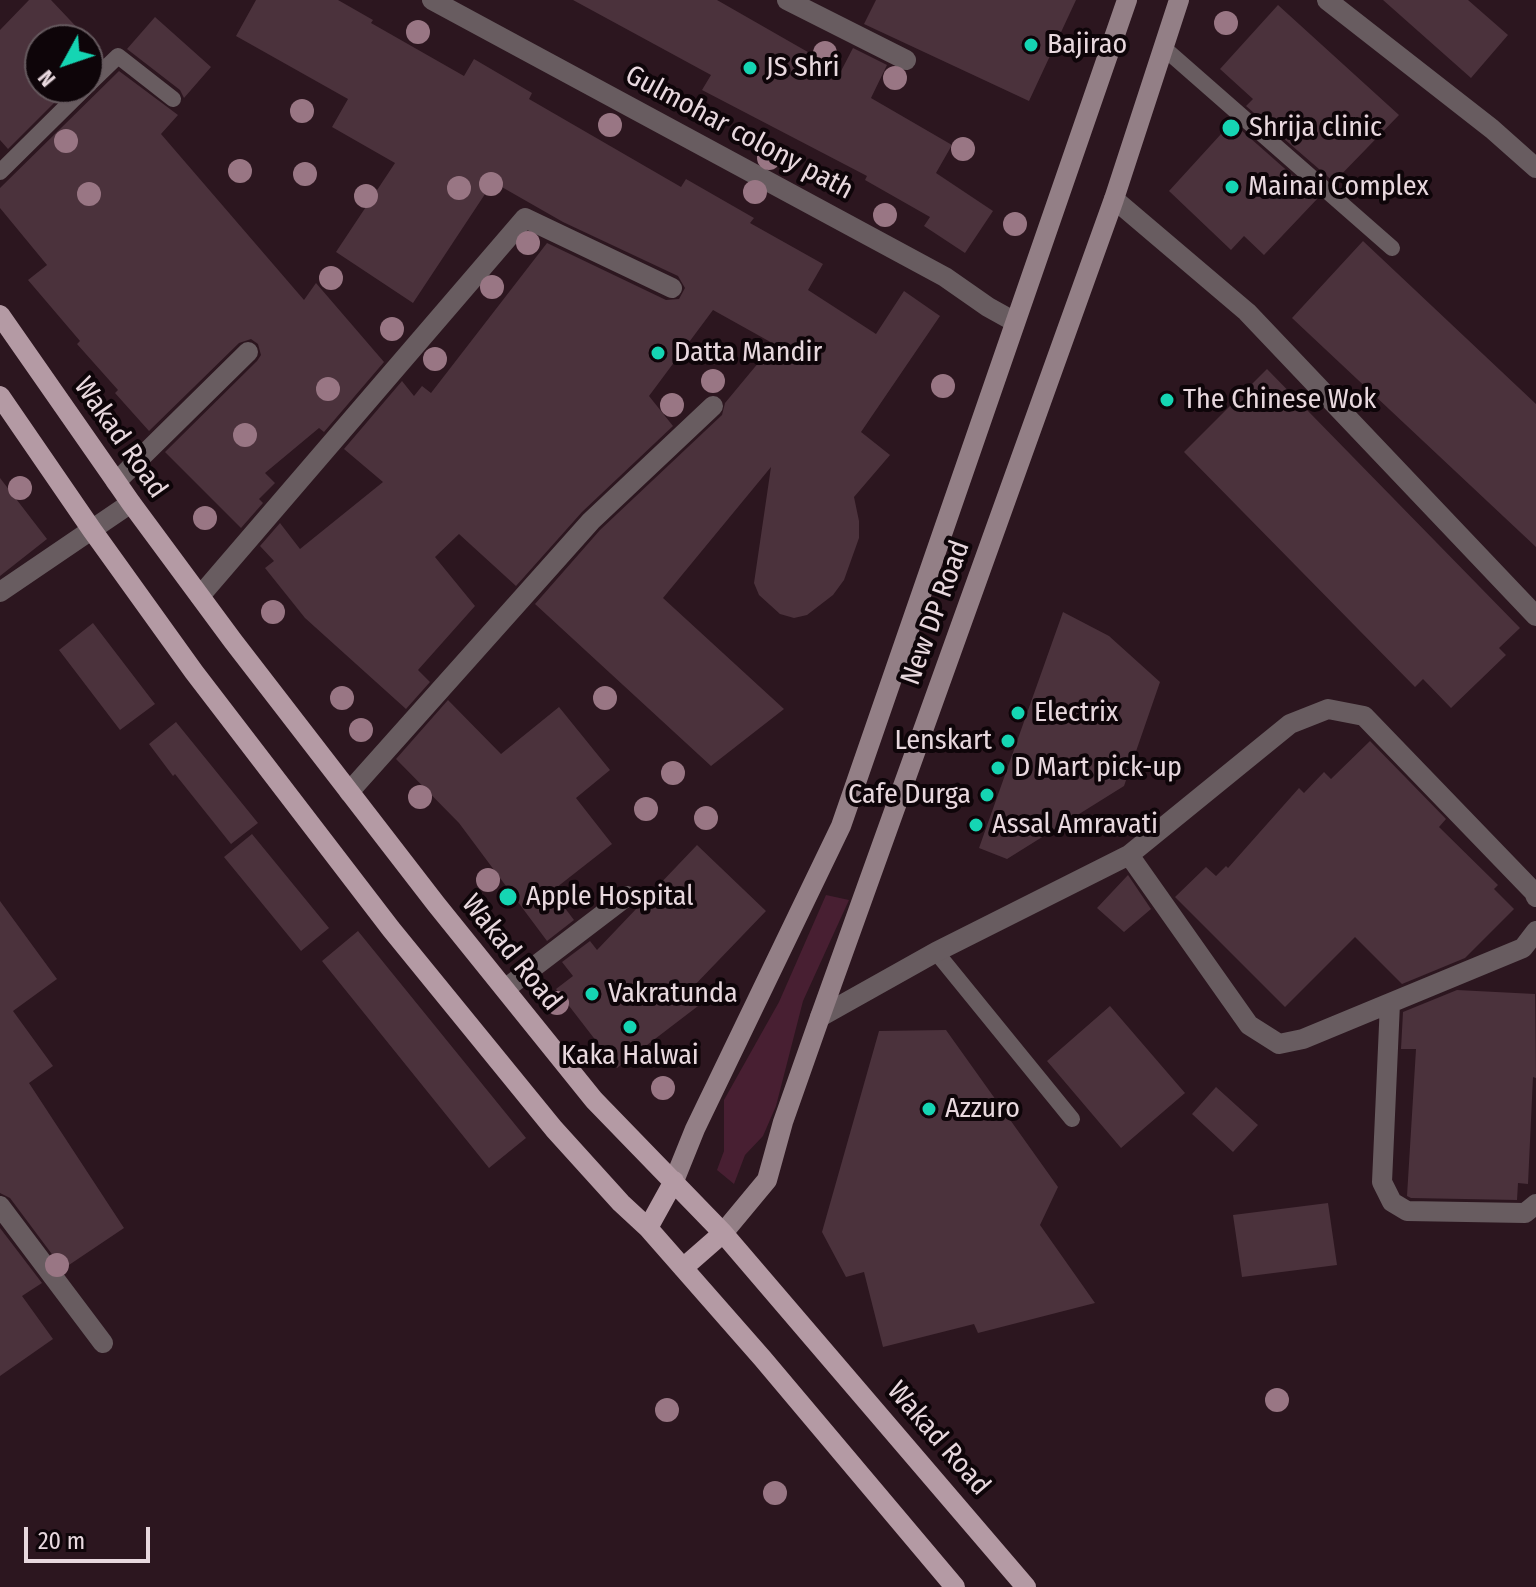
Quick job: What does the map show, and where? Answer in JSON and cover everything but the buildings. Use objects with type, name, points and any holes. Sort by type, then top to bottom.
[{"type":"main road","name":"New DP Road","points":[[723,1233],[767,1180],[783,1122],[820,1017],[1114,199],[1179,0]]},
{"type":"main road","name":"New DP Road","points":[[674,1181],[695,1129],[841,826],[1123,2]]},
{"type":"main road","name":"Wakad Road","points":[[0,315],[200,596],[349,792],[594,1100],[723,1233],[1026,1587]]},
{"type":"main road","points":[[0,396],[194,672],[391,929],[554,1129],[648,1228],[955,1587]]},
{"type":"main road","points":[[648,1228],[674,1181]]},
{"type":"main road","points":[[683,1268],[723,1233]]},
{"type":"street","name":"Gulmohar colony path","points":[[432,0],[460,7],[945,277],[1015,322]]},
{"type":"street","points":[[787,0],[906,60]]},
{"type":"street","points":[[1327,0],[1492,129],[1536,168]]},
{"type":"street","points":[[1114,199],[1247,312],[1536,616]]},
{"type":"street","points":[[200,596],[525,218],[672,288]]},
{"type":"street","points":[[116,482],[248,352]]},
{"type":"street","points":[[349,792],[591,521],[713,406]]},
{"type":"street","points":[[0,592],[131,503]]},
{"type":"street","points":[[820,1017],[936,952],[1129,855],[1290,724],[1328,709],[1364,716],[1536,897]]},
{"type":"street","points":[[1129,855],[1249,1025],[1279,1044],[1303,1039],[1523,948],[1536,931]]},
{"type":"street","points":[[505,989],[627,896]]},
{"type":"street","points":[[1390,1003],[1382,1182],[1392,1202],[1407,1211],[1525,1213],[1536,1204]]},
{"type":"street","points":[[0,1206],[103,1343]]},
{"type":"lane","points":[[1165,49],[1392,248]]},
{"type":"lane","points":[[104,69],[118,56],[173,99]]},
{"type":"lane","points":[[0,172],[68,104]]},
{"type":"lane","points":[[936,952],[1072,1119]]},
{"type":"shaded area","points":[[826,895],[849,900],[803,1001],[776,1106],[763,1136],[745,1155],[734,1184],[717,1170],[724,1151],[724,1100],[779,1002]]},
{"type":"place","name":"Bajirao","points":[[1031,45]]},
{"type":"place","name":"JS Shri","points":[[750,68]]},
{"type":"place","name":"Shrija clinic","points":[[1231,128]]},
{"type":"place","name":"Mainai Complex","points":[[1232,187]]},
{"type":"place","name":"Datta Mandir","points":[[658,353]]},
{"type":"place","name":"The Chinese Wok","points":[[1167,400]]},
{"type":"place","name":"Electrix","points":[[1018,713]]},
{"type":"place","name":"Lenskart","points":[[1008,741]]},
{"type":"place","name":"D Mart pick-up","points":[[998,768]]},
{"type":"place","name":"Cafe Durga","points":[[987,795]]},
{"type":"place","name":"Assal Amravati","points":[[976,825]]},
{"type":"place","name":"Apple Hospital","points":[[508,897]]},
{"type":"place","name":"Vakratunda","points":[[592,994]]},
{"type":"place","name":"Kaka Halwai","points":[[630,1027]]},
{"type":"place","name":"Azzuro","points":[[929,1109]]}]
